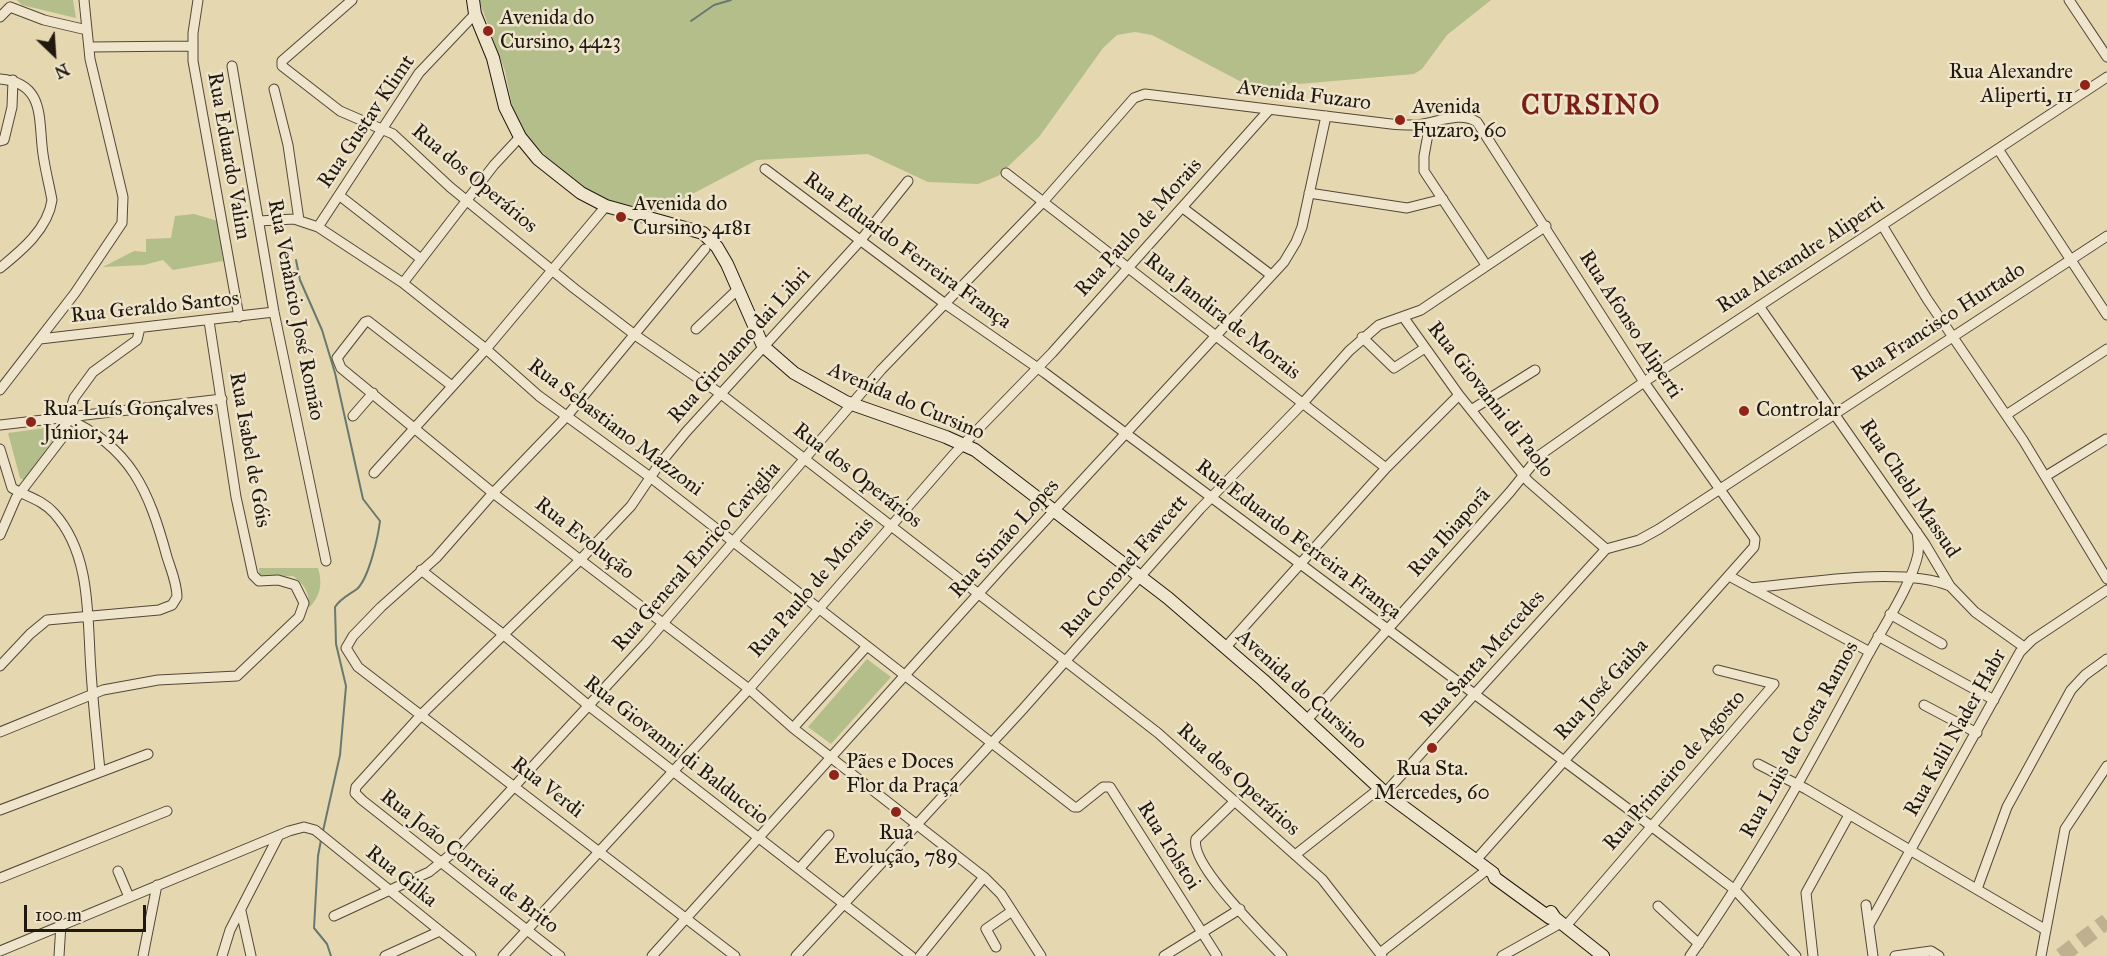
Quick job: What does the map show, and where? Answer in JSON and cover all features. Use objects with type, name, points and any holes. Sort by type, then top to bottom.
[{"type":"main road","name":"Avenida do Cursino","points":[[473,0],[475,14],[493,58],[505,107],[520,137],[552,171],[580,193],[606,206],[704,233],[721,253],[763,346],[794,373],[853,405],[965,444],[1168,598],[1383,790],[1490,871],[1495,878],[1560,923],[1602,956]]},
{"type":"street","points":[[0,390],[106,249],[122,223],[123,197],[90,47],[84,0]]},
{"type":"street","name":"Rua Eduardo Valim","points":[[198,0],[192,46],[239,318]]},
{"type":"street","name":"Rua dos Operários","points":[[352,0],[282,61],[282,66],[340,111],[354,119],[383,129],[402,141],[435,174],[635,334],[721,394],[1158,733],[1334,892],[1381,954]]},
{"type":"street","points":[[2069,0],[2107,57]]},
{"type":"street","points":[[0,17],[9,3],[44,20],[87,30]]},
{"type":"street","name":"Rua Gustav Klimt","points":[[318,227],[418,73],[475,14]]},
{"type":"street","points":[[90,47],[192,46]]},
{"type":"street","name":"Rua Venâncio José Romão","points":[[232,66],[274,312],[326,561]]},
{"type":"street","name":"Rua Alexandre Aliperti","points":[[1523,475],[1540,455],[1644,382],[2107,76]]},
{"type":"street","points":[[0,80],[13,81],[30,91],[36,99],[51,200],[49,214],[37,232],[0,268]]},
{"type":"street","points":[[0,141],[4,140],[12,107],[13,81]]},
{"type":"street","points":[[274,89],[288,146],[299,220]]},
{"type":"street","name":"Avenida Fuzaro","points":[[1130,104],[1137,96],[1145,94],[1390,124],[1430,123],[1461,117],[1471,117],[1477,122]]},
{"type":"street","name":"Rua General Enrico Caviglia","points":[[334,916],[391,891],[443,863],[663,623],[806,460],[881,370],[1043,202],[1130,104]]},
{"type":"street","name":"Rua Paulo de Morais","points":[[503,956],[749,689],[891,526],[1128,268],[1269,110]]},
{"type":"street","name":"Rua Simão Lopes","points":[[652,956],[1214,334],[1290,254],[1296,242],[1309,193],[1326,116]]},
{"type":"street","name":"Rua Afonso Aliperti","points":[[1477,122],[1546,226],[1644,382],[1718,490],[1755,539],[1755,545]]},
{"type":"street","points":[[1430,123],[1424,156],[1424,171],[1486,265]]},
{"type":"street","points":[[403,284],[494,165],[520,137]]},
{"type":"street","points":[[1998,148],[2107,315]]},
{"type":"street","name":"Rua Eduardo Ferreira França","points":[[765,169],[1476,694],[1735,890],[1796,956]]},
{"type":"street","name":"Rua Jandira de Morais","points":[[1006,173],[1386,468]]},
{"type":"street","name":"Rua Girolamo dai Libri","points":[[356,795],[358,784],[422,714],[580,560],[639,496],[650,477],[763,346],[860,241],[908,181]]},
{"type":"street","points":[[1309,193],[1407,208],[1443,199]]},
{"type":"street","points":[[340,196],[421,260]]},
{"type":"street","points":[[375,473],[486,349],[606,206]]},
{"type":"street","points":[[1183,207],[1271,275]]},
{"type":"street","name":"Rua Sebastiano Mazzoni","points":[[259,221],[299,220],[318,227],[403,284],[486,349],[529,387],[650,477],[1074,807],[1078,807]]},
{"type":"street","points":[[1882,225],[2046,476],[2107,579]]},
{"type":"street","name":"Rua Coronel Fawcett","points":[[796,956],[1065,663],[1211,498],[1303,403],[1362,337],[1378,325],[1404,318],[1450,292],[1486,265],[1546,226]]},
{"type":"street","name":"Rua Francisco Hurtado","points":[[1606,549],[1639,540],[2107,236]]},
{"type":"street","points":[[421,570],[436,558],[493,493],[567,416],[705,249]]},
{"type":"street","points":[[696,329],[737,290]]},
{"type":"street","name":"Rua Chebl Massud","points":[[1759,306],[1917,532],[1950,586],[1975,612],[2024,646]]},
{"type":"street","name":"Rua Geraldo Santos","points":[[40,339],[239,318],[274,312]]},
{"type":"street","name":"Rua Giovanni di Paolo","points":[[1404,318],[1459,395],[1523,475],[1606,549]]},
{"type":"street","name":"Rua Isabel de Góis","points":[[93,693],[169,679],[237,676],[299,617],[304,603],[295,585],[278,580],[260,581],[253,576],[209,321]]},
{"type":"street","name":"Rua Evolução","points":[[452,386],[367,321],[337,356],[336,366],[373,393],[493,493],[749,689],[793,728],[984,877],[1012,911],[1041,956]]},
{"type":"street","points":[[0,535],[12,506],[62,438],[66,418],[74,398],[86,380],[104,363],[137,340],[140,328]]},
{"type":"street","points":[[1362,337],[1394,368],[1425,348]]},
{"type":"street","points":[[2006,415],[2107,349]]},
{"type":"street","points":[[1471,410],[1535,370]]},
{"type":"street","points":[[353,416],[373,393]]},
{"type":"street","points":[[1225,648],[1386,468],[1459,395]]},
{"type":"street","points":[[0,425],[222,399]]},
{"type":"street","points":[[1,664],[43,622],[54,618],[164,609],[172,605],[177,597],[157,518],[137,478],[123,458],[93,431],[66,418]]},
{"type":"street","points":[[2046,476],[2106,439]]},
{"type":"street","points":[[0,448],[12,488],[47,506],[72,540],[82,574],[100,771]]},
{"type":"street","name":"Rua Ibiaporã","points":[[1306,721],[1523,475]]},
{"type":"street","name":"Rua Luis da Costa Ramos","points":[[1690,956],[1735,890],[1798,785],[1870,652],[1909,578],[1919,553],[1917,532]]},
{"type":"street","name":"Rua José Gaiba","points":[[1476,861],[1755,545]]},
{"type":"street","name":"Rua Santa Mercedes","points":[[1295,855],[1383,790],[1476,694],[1606,549]]},
{"type":"street","name":"Rua Giovanni di Balduccio","points":[[421,570],[589,706],[911,956]]},
{"type":"street","name":"Rua Verdi","points":[[421,570],[347,643],[347,652],[358,667],[515,785],[735,956]]},
{"type":"street","points":[[1729,576],[1870,652]]},
{"type":"street","points":[[1751,588],[1864,578],[1909,578],[1941,582],[1950,586]]},
{"type":"street","name":"Rua Kalil Nader Habr","points":[[1869,925],[2024,646],[2107,590]]},
{"type":"street","points":[[1890,614],[1942,644]]},
{"type":"street","points":[[1878,636],[1994,700]]},
{"type":"street","points":[[793,728],[867,646]]},
{"type":"street","points":[[1977,889],[2007,807],[2071,690],[2085,675],[2107,659]]},
{"type":"street","name":"Rua Primeiro de Agosto","points":[[1560,923],[1651,826],[1774,684],[1718,670]]},
{"type":"street","points":[[0,732],[93,693]]},
{"type":"street","points":[[1924,705],[1977,733]]},
{"type":"street","points":[[0,810],[148,754]]},
{"type":"street","points":[[1758,764],[2046,930]]},
{"type":"street","points":[[2041,956],[2065,829],[2107,766]]},
{"type":"street","name":"Rua Tolstoi","points":[[1078,807],[1102,788],[1110,787],[1217,956]]},
{"type":"street","name":"Rua João Correia de Brito","points":[[356,795],[560,956]]},
{"type":"street","points":[[1235,801],[1201,832],[1194,845],[1198,859],[1282,956]]},
{"type":"street","points":[[0,878],[167,811]]},
{"type":"street","points":[[1813,956],[1806,893],[1849,815]]},
{"type":"street","name":"Rua Gilka","points":[[279,835],[297,828],[311,829],[471,956]]},
{"type":"street","points":[[0,951],[279,835]]},
{"type":"street","points":[[222,956],[225,943],[279,835]]},
{"type":"street","points":[[799,869],[829,836]]},
{"type":"street","points":[[118,871],[129,897]]},
{"type":"street","points":[[1381,954],[1490,871]]},
{"type":"street","points":[[920,956],[984,877]]},
{"type":"street","points":[[143,956],[157,885]]},
{"type":"street","points":[[1866,905],[1873,956]]},
{"type":"street","points":[[1658,906],[1699,944]]},
{"type":"street","points":[[1164,956],[1240,909]]},
{"type":"street","points":[[241,911],[251,956]]},
{"type":"street","points":[[996,947],[987,929],[1012,911]]},
{"type":"street","points":[[1502,956],[1560,923]]},
{"type":"street","points":[[59,956],[61,924]]},
{"type":"street","points":[[385,956],[440,931]]},
{"type":"street","points":[[1895,956],[1931,951],[1939,956]]},
{"type":"green space","points":[[17,0],[73,0],[76,18],[22,5]]},
{"type":"green space","points":[[479,0],[1491,0],[1447,35],[1422,69],[1414,74],[1253,88],[1152,35],[1135,32],[1117,35],[1103,48],[1039,137],[998,176],[978,184],[928,182],[868,154],[757,160],[658,212],[608,200],[585,188],[557,167],[527,137],[514,115],[505,71]]},
{"type":"green space","points":[[194,214],[218,221],[223,261],[173,270],[163,260],[144,265],[103,267],[134,251],[146,252],[146,239],[171,238],[175,216]]},
{"type":"green space","points":[[53,427],[56,436],[24,480],[20,478],[8,433]]},
{"type":"green space","points":[[259,568],[318,568],[320,590],[316,599],[309,608],[306,590],[293,576],[259,578]]},
{"type":"green space","points":[[867,659],[891,677],[831,744],[808,727]]},
{"type":"waterway","points":[[691,21],[714,5],[731,0]]},
{"type":"waterway","points":[[296,260],[300,280],[322,330],[335,373],[363,499],[380,521],[369,567],[361,584],[335,607],[336,644],[346,686],[340,755],[323,831]]},
{"type":"waterway","points":[[321,840],[314,928],[327,944],[331,956]]},
{"type":"tunnel","points":[[2061,956],[2107,921]]},
{"type":"place","name":"Avenida do Cursino, 4423","points":[[488,31]]},
{"type":"place","name":"Rua Alexandre Aliperti, 11","points":[[2085,85]]},
{"type":"place","name":"Avenida Fuzaro, 60","points":[[1400,120]]},
{"type":"place","name":"Avenida do Cursino, 4181","points":[[621,217]]},
{"type":"place","name":"Controlar","points":[[1744,411]]},
{"type":"place","name":"Rua Luís Gonçalves Júnior, 34","points":[[31,422]]},
{"type":"place","name":"Rua Sta. Mercedes, 60","points":[[1432,748]]},
{"type":"place","name":"Pães e Doces Flor da Praça","points":[[834,775]]},
{"type":"place","name":"Rua Evolução, 789","points":[[896,812]]},
{"type":"district","name":"CURSINO","points":[[1591,107]]}]
